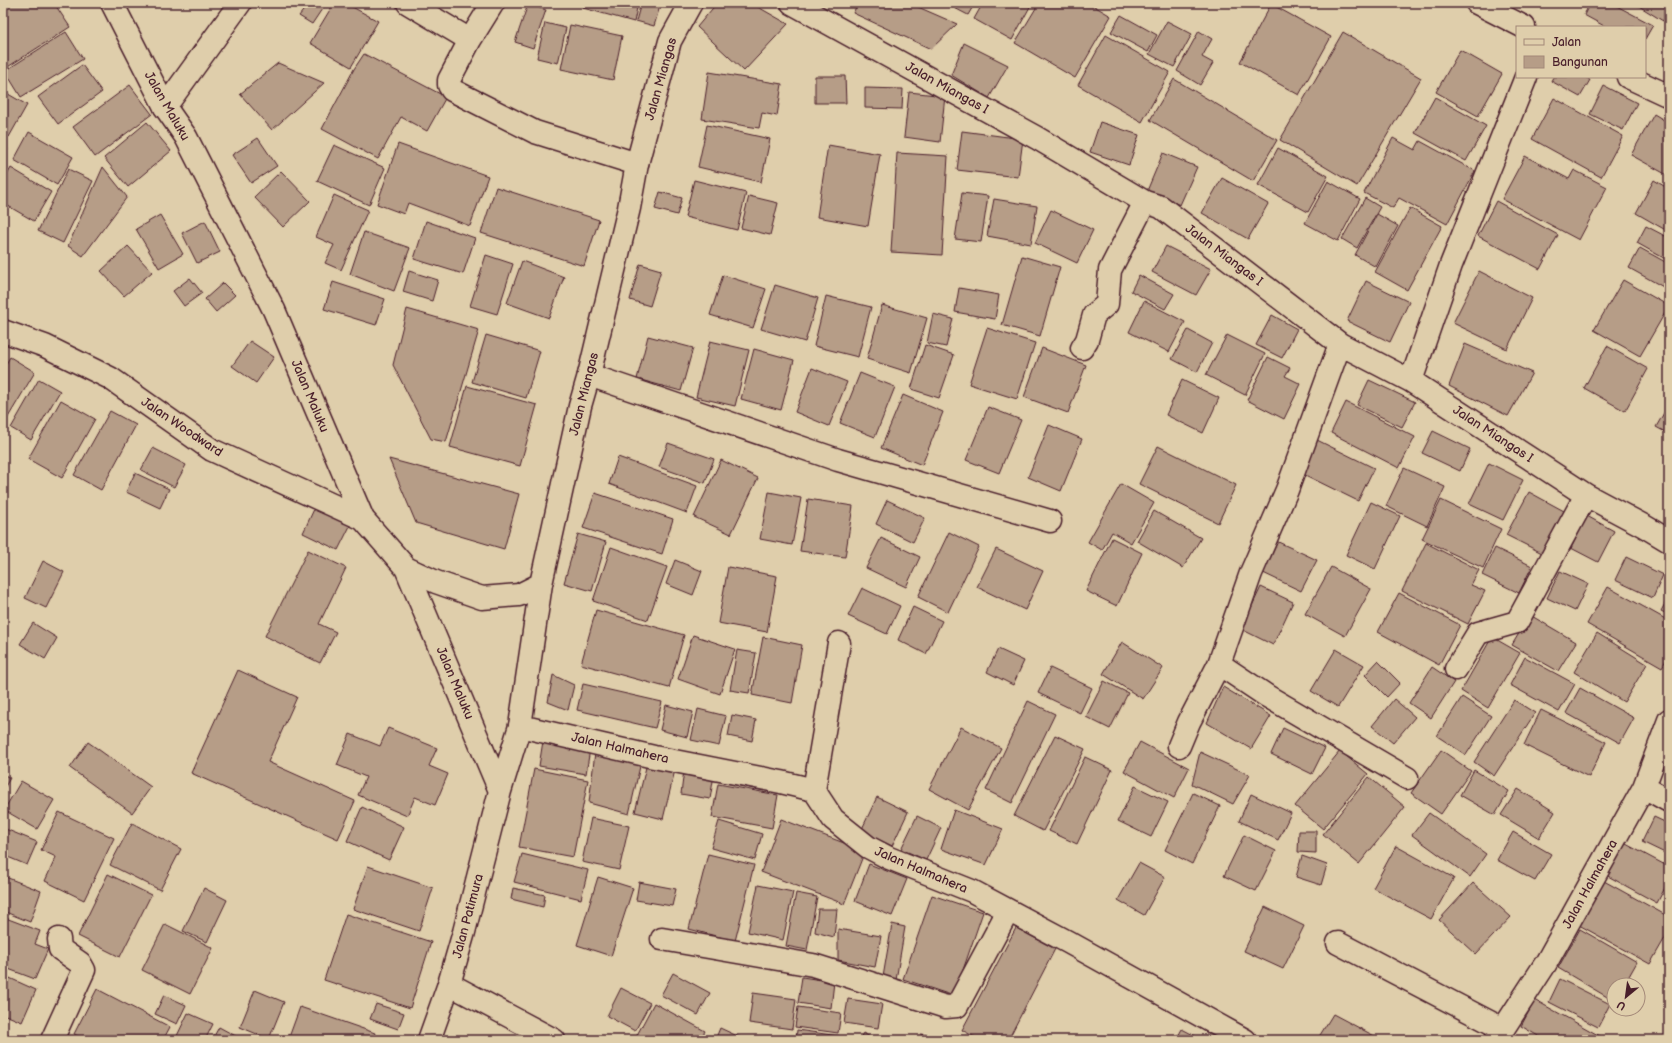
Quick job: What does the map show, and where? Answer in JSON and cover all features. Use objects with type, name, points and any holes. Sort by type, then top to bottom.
[{"type":"street","name":"Jalan Maluku","points":[[112,3],[165,107],[186,137],[274,310],[363,519],[406,568],[500,791]]},
{"type":"street","points":[[165,107],[240,3]]},
{"type":"street","points":[[408,3],[470,40]]},
{"type":"street","points":[[493,3],[470,40],[449,80],[449,85],[452,90],[536,132],[638,164]]},
{"type":"street","name":"Jalan Miangas","points":[[500,791],[520,726],[540,584],[580,406],[629,208],[638,164],[670,41],[691,3]]},
{"type":"street","name":"Jalan Miangas I","points":[[792,3],[1037,138],[1145,202],[1161,207],[1340,344],[1411,381],[1586,494],[1669,541]]},
{"type":"street","points":[[1477,3],[1522,26]]},
{"type":"street","points":[[1411,381],[1451,265],[1526,78]]},
{"type":"street","points":[[1631,78],[1668,92]]},
{"type":"street","points":[[1082,348],[1094,314],[1106,304],[1110,270],[1145,202]]},
{"type":"street","name":"Jalan Woodward","points":[[3,331],[45,346],[110,378],[212,450],[363,519]]},
{"type":"street","points":[[1179,746],[1189,722],[1219,664],[1252,573],[1288,490],[1340,344]]},
{"type":"street","points":[[588,375],[838,460],[1050,521]]},
{"type":"street","points":[[1456,669],[1478,633],[1517,622],[1586,494]]},
{"type":"street","points":[[406,568],[436,582],[482,598],[520,595],[540,584]]},
{"type":"street","points":[[814,790],[839,643]]},
{"type":"street","points":[[1219,664],[1267,696],[1408,778]]},
{"type":"street","name":"Jalan Halmahera","points":[[1500,1035],[1546,963],[1644,788],[1669,720]]},
{"type":"street","name":"Jalan Halmahera","points":[[520,726],[654,757],[814,790],[833,819],[868,847],[889,858],[972,891],[1068,942],[1245,1040]]},
{"type":"street","points":[[1644,788],[1669,801]]},
{"type":"street","name":"Jalan Patimura","points":[[429,1040],[449,984],[464,932],[500,791]]},
{"type":"street","points":[[662,939],[812,965],[946,1007],[957,1006],[1008,911]]},
{"type":"street","points":[[52,1040],[84,970],[80,963],[60,949],[59,939]]},
{"type":"street","points":[[1338,943],[1500,1035]]},
{"type":"street","points":[[449,984],[554,1040]]},
{"type":"building","points":[[3,3],[54,3],[70,27],[3,70]]},
{"type":"building","points":[[309,3],[326,3],[312,24],[299,16]]},
{"type":"building","points":[[334,3],[345,3],[378,21],[351,67],[310,43]]},
{"type":"building","points":[[584,3],[638,3],[634,22],[583,8]]},
{"type":"building","points":[[641,3],[650,3],[660,6],[654,26],[636,21]]},
{"type":"building","points":[[717,3],[751,3],[788,24],[744,71],[697,27]]},
{"type":"building","points":[[858,3],[909,3],[957,24],[931,49],[853,13]]},
{"type":"building","points":[[945,3],[975,3],[968,15]]},
{"type":"building","points":[[983,3],[1032,3],[1012,40],[974,19]]},
{"type":"building","points":[[1039,3],[1089,3],[1111,16],[1075,78],[1015,43]]},
{"type":"building","points":[[1590,3],[1611,3],[1653,25],[1646,37],[1646,26],[1604,26],[1584,15]]},
{"type":"building","points":[[1634,3],[1669,3],[1669,12],[1663,21]]},
{"type":"building","points":[[528,4],[546,10],[533,48],[515,42]]},
{"type":"building","points":[[1271,4],[1331,37],[1299,95],[1240,62]]},
{"type":"building","points":[[1121,15],[1157,35],[1148,52],[1111,32]]},
{"type":"building","points":[[1167,21],[1192,34],[1174,67],[1149,54]]},
{"type":"building","points":[[545,23],[566,28],[558,63],[537,58]]},
{"type":"building","points":[[570,25],[622,36],[613,80],[561,69]]},
{"type":"building","points":[[1199,31],[1212,39],[1202,57],[1213,63],[1200,85],[1177,71]]},
{"type":"building","points":[[66,32],[83,59],[21,97],[5,71]]},
{"type":"building","points":[[1343,32],[1421,78],[1357,186],[1280,140]]},
{"type":"building","points":[[1106,35],[1170,72],[1142,122],[1078,85]]},
{"type":"building","points":[[964,43],[1008,65],[989,98],[951,75]]},
{"type":"building","points":[[1460,50],[1502,74],[1478,116],[1436,92]]},
{"type":"building","points":[[364,54],[446,97],[427,131],[401,117],[378,159],[322,129],[354,69]]},
{"type":"building","points":[[278,63],[324,83],[272,130],[240,94]]},
{"type":"building","points":[[82,65],[102,92],[58,124],[38,97]]},
{"type":"building","points":[[709,72],[782,84],[777,116],[762,113],[759,128],[702,119]]},
{"type":"building","points":[[815,76],[845,76],[846,103],[815,103]]},
{"type":"building","points":[[1552,78],[1587,78],[1590,80],[1580,97],[1551,81]]},
{"type":"building","points":[[1174,79],[1277,140],[1253,181],[1150,120]]},
{"type":"building","points":[[130,85],[152,114],[95,157],[73,127]]},
{"type":"building","points":[[1604,86],[1637,103],[1623,130],[1590,114]]},
{"type":"building","points":[[865,88],[903,89],[902,109],[865,108]]},
{"type":"building","points":[[3,91],[27,105],[9,137],[3,134]]},
{"type":"building","points":[[909,92],[945,96],[940,142],[904,137]]},
{"type":"building","points":[[1435,97],[1486,126],[1466,161],[1415,133]]},
{"type":"building","points":[[1554,98],[1623,136],[1601,177],[1532,139]]},
{"type":"building","points":[[1654,114],[1669,123],[1669,176],[1631,155]]},
{"type":"building","points":[[147,122],[171,151],[128,187],[104,158]]},
{"type":"building","points":[[1100,122],[1139,135],[1129,165],[1090,152]]},
{"type":"building","points":[[707,125],[770,139],[761,182],[698,167]]},
{"type":"building","points":[[962,131],[1023,139],[1018,177],[957,170]]},
{"type":"building","points":[[29,132],[73,157],[57,185],[14,160]]},
{"type":"building","points":[[258,138],[277,166],[251,183],[232,155]]},
{"type":"building","points":[[1393,138],[1415,150],[1420,141],[1475,171],[1447,224],[1399,198],[1393,208],[1364,193]]},
{"type":"building","points":[[398,144],[488,176],[470,226],[408,203],[404,214],[377,204]]},
{"type":"building","points":[[334,145],[385,168],[369,205],[317,181]]},
{"type":"building","points":[[828,145],[880,154],[868,226],[817,217]]},
{"type":"building","points":[[3,146],[8,149],[3,158]]},
{"type":"building","points":[[1278,148],[1328,176],[1308,212],[1258,185]]},
{"type":"building","points":[[897,153],[948,156],[942,255],[891,252]]},
{"type":"building","points":[[1163,153],[1197,167],[1180,205],[1147,191]]},
{"type":"building","points":[[1525,156],[1569,179],[1574,170],[1607,187],[1579,240],[1502,199]]},
{"type":"building","points":[[103,167],[127,197],[83,256],[68,246]]},
{"type":"building","points":[[11,168],[51,192],[34,221],[3,203],[3,182]]},
{"type":"building","points":[[68,169],[93,181],[63,243],[38,231]]},
{"type":"building","points":[[281,171],[310,201],[283,227],[254,197]]},
{"type":"building","points":[[1222,178],[1268,204],[1248,239],[1202,213]]},
{"type":"building","points":[[694,180],[746,193],[737,230],[685,217]]},
{"type":"building","points":[[1654,180],[1669,189],[1669,232],[1636,213]]},
{"type":"building","points":[[1328,181],[1360,199],[1338,241],[1305,223]]},
{"type":"building","points":[[496,187],[599,220],[584,266],[481,233]]},
{"type":"building","points":[[660,192],[682,198],[677,215],[655,209]]},
{"type":"building","points":[[962,193],[988,196],[981,242],[955,239]]},
{"type":"building","points":[[334,195],[368,210],[341,270],[325,263],[334,245],[316,237]]},
{"type":"building","points":[[749,196],[778,203],[770,235],[741,228]]},
{"type":"building","points":[[1365,198],[1380,207],[1357,248],[1342,239]]},
{"type":"building","points":[[994,199],[1037,206],[1031,244],[987,236]]},
{"type":"building","points":[[1496,201],[1558,235],[1540,269],[1478,236]]},
{"type":"building","points":[[1410,208],[1442,226],[1407,290],[1375,272]]},
{"type":"building","points":[[1051,210],[1093,230],[1077,263],[1035,243]]},
{"type":"building","points":[[1377,214],[1398,226],[1376,267],[1355,255]]},
{"type":"building","points":[[160,215],[183,254],[159,268],[136,229]]},
{"type":"building","points":[[205,221],[220,252],[197,263],[182,233]]},
{"type":"building","points":[[426,221],[475,238],[463,274],[414,259]]},
{"type":"building","points":[[1646,226],[1669,238],[1669,261],[1637,243]]},
{"type":"building","points":[[364,232],[410,248],[394,291],[350,274]]},
{"type":"building","points":[[128,246],[152,272],[124,296],[101,271]]},
{"type":"building","points":[[1166,246],[1211,269],[1196,295],[1152,272]]},
{"type":"building","points":[[1640,248],[1669,264],[1669,286],[1667,289],[1629,268]]},
{"type":"building","points":[[486,255],[513,264],[497,314],[470,306]]},
{"type":"building","points":[[1022,256],[1060,267],[1040,336],[1002,325]]},
{"type":"building","points":[[522,261],[564,277],[549,318],[507,303]]},
{"type":"building","points":[[640,264],[661,270],[650,306],[630,300]]},
{"type":"building","points":[[409,271],[438,280],[432,301],[403,292]]},
{"type":"building","points":[[1479,271],[1532,298],[1507,349],[1453,323]]},
{"type":"building","points":[[723,275],[766,289],[753,328],[710,315]]},
{"type":"building","points":[[1139,275],[1174,294],[1165,309],[1131,291]]},
{"type":"building","points":[[190,278],[202,293],[184,306],[173,291]]},
{"type":"building","points":[[1623,280],[1669,306],[1640,356],[1594,330]]},
{"type":"building","points":[[1366,281],[1409,302],[1390,342],[1347,321]]},
{"type":"building","points":[[333,282],[385,299],[376,325],[324,309]]},
{"type":"building","points":[[223,283],[235,295],[216,312],[205,299]]},
{"type":"building","points":[[775,285],[818,298],[805,342],[761,329]]},
{"type":"building","points":[[959,288],[999,295],[995,319],[955,312]]},
{"type":"building","points":[[826,296],[871,307],[858,357],[814,346]]},
{"type":"building","points":[[1144,301],[1185,322],[1169,352],[1129,332]]},
{"type":"building","points":[[882,305],[927,318],[911,373],[867,359]]},
{"type":"building","points":[[407,309],[479,330],[446,442],[431,439],[393,365]]},
{"type":"building","points":[[933,314],[953,319],[946,347],[927,343]]},
{"type":"building","points":[[1272,315],[1297,329],[1282,358],[1256,345]]},
{"type":"building","points":[[987,328],[1035,343],[1017,399],[969,384]]},
{"type":"building","points":[[1188,330],[1212,343],[1197,372],[1172,359]]},
{"type":"building","points":[[486,335],[540,351],[526,398],[472,382]]},
{"type":"building","points":[[1227,335],[1265,354],[1245,395],[1206,375]]},
{"type":"building","points":[[648,336],[693,348],[681,391],[637,379]]},
{"type":"building","points":[[250,341],[274,357],[256,383],[232,366]]},
{"type":"building","points":[[710,341],[749,350],[735,406],[696,397]]},
{"type":"building","points":[[1465,344],[1532,373],[1508,416],[1449,386]]},
{"type":"building","points":[[925,345],[954,355],[939,398],[911,389]]},
{"type":"building","points":[[1607,346],[1648,369],[1625,411],[1584,388]]},
{"type":"building","points":[[1042,348],[1086,365],[1068,413],[1024,397]]},
{"type":"building","points":[[754,349],[794,360],[781,410],[741,399]]},
{"type":"building","points":[[10,357],[35,372],[7,419],[3,416],[3,369]]},
{"type":"building","points":[[1268,357],[1290,368],[1285,376],[1301,384],[1284,419],[1247,400]]},
{"type":"building","points":[[812,368],[847,382],[829,426],[795,412]]},
{"type":"building","points":[[860,373],[895,387],[875,437],[840,423]]},
{"type":"building","points":[[39,379],[60,391],[31,440],[11,428]]},
{"type":"building","points":[[1182,380],[1219,398],[1203,433],[1166,415]]},
{"type":"building","points":[[1369,380],[1415,402],[1402,427],[1357,405]]},
{"type":"building","points":[[467,386],[537,405],[520,466],[450,447]]},
{"type":"building","points":[[903,395],[943,412],[922,465],[881,448]]},
{"type":"building","points":[[61,400],[95,419],[62,478],[28,459]]},
{"type":"building","points":[[1346,402],[1415,437],[1399,468],[1331,433]]},
{"type":"building","points":[[1669,404],[1669,434],[1656,427]]},
{"type":"building","points":[[988,407],[1021,420],[999,473],[966,460]]},
{"type":"building","points":[[110,411],[136,425],[101,490],[74,475]]},
{"type":"building","points":[[1049,425],[1082,439],[1061,491],[1028,477]]},
{"type":"building","points":[[1433,431],[1470,449],[1460,471],[1422,453]]},
{"type":"building","points":[[1317,440],[1374,468],[1358,501],[1301,473]]},
{"type":"building","points":[[668,443],[714,459],[705,483],[659,467]]},
{"type":"building","points":[[1158,446],[1236,485],[1218,523],[1139,484]]},
{"type":"building","points":[[153,448],[186,465],[174,487],[141,470]]},
{"type":"building","points":[[618,457],[697,486],[687,513],[609,484]]},
{"type":"building","points":[[389,459],[519,494],[504,549],[416,523]]},
{"type":"building","points":[[721,460],[758,478],[731,534],[694,517]]},
{"type":"building","points":[[1489,463],[1523,480],[1503,520],[1469,504]]},
{"type":"building","points":[[1404,468],[1445,487],[1427,526],[1386,506]]},
{"type":"building","points":[[135,473],[169,489],[160,508],[126,492]]},
{"type":"building","points":[[1121,484],[1154,503],[1131,543],[1112,532],[1102,550],[1088,542]]},
{"type":"building","points":[[769,492],[801,498],[792,545],[760,539]]},
{"type":"building","points":[[1529,492],[1564,511],[1542,553],[1506,535]]},
{"type":"building","points":[[595,493],[673,519],[662,554],[583,528]]},
{"type":"building","points":[[808,499],[853,506],[845,557],[800,551]]},
{"type":"building","points":[[887,500],[925,518],[913,542],[876,524]]},
{"type":"building","points":[[1441,500],[1501,529],[1483,568],[1422,539]]},
{"type":"building","points":[[1371,502],[1400,516],[1375,569],[1346,555]]},
{"type":"building","points":[[315,507],[351,524],[338,550],[303,533]]},
{"type":"building","points":[[1154,511],[1201,538],[1183,568],[1137,541]]},
{"type":"building","points":[[1587,516],[1614,531],[1598,562],[1571,548]]},
{"type":"building","points":[[949,532],[979,547],[948,612],[918,597]]},
{"type":"building","points":[[578,534],[606,542],[592,591],[564,583]]},
{"type":"building","points":[[881,538],[920,557],[906,587],[866,568]]},
{"type":"building","points":[[1112,538],[1142,553],[1117,606],[1086,591]]},
{"type":"building","points":[[1274,540],[1317,560],[1301,591],[1259,571]]},
{"type":"building","points":[[1426,543],[1479,570],[1471,585],[1485,591],[1468,624],[1402,591]]},
{"type":"building","points":[[611,547],[667,567],[648,620],[593,601]]},
{"type":"building","points":[[1495,548],[1532,566],[1519,593],[1482,575]]},
{"type":"building","points":[[996,549],[1043,571],[1025,610],[977,587]]},
{"type":"building","points":[[308,550],[346,568],[319,624],[336,632],[320,663],[265,636]]},
{"type":"building","points":[[1626,557],[1663,575],[1653,598],[1615,580]]},
{"type":"building","points":[[675,560],[702,571],[693,595],[666,584]]},
{"type":"building","points":[[43,561],[64,572],[46,608],[25,598]]},
{"type":"building","points":[[728,567],[777,576],[767,632],[718,623]]},
{"type":"building","points":[[1331,567],[1371,589],[1345,636],[1305,614]]},
{"type":"building","points":[[1560,571],[1588,584],[1575,611],[1547,598]]},
{"type":"building","points":[[1261,587],[1293,602],[1273,645],[1241,629]]},
{"type":"building","points":[[1608,587],[1669,621],[1669,631],[1665,639],[1669,641],[1669,655],[1662,667],[1587,624]]},
{"type":"building","points":[[862,588],[900,606],[887,634],[848,616]]},
{"type":"building","points":[[1399,593],[1460,625],[1439,665],[1378,632]]},
{"type":"building","points":[[1669,596],[1669,615],[1661,611]]},
{"type":"building","points":[[913,607],[942,621],[926,654],[898,640]]},
{"type":"building","points":[[596,610],[684,635],[669,688],[581,664]]},
{"type":"building","points":[[1530,615],[1576,642],[1558,671],[1512,645]]},
{"type":"building","points":[[33,623],[57,638],[45,659],[20,644]]},
{"type":"building","points":[[1597,633],[1647,664],[1624,702],[1574,672]]},
{"type":"building","points":[[693,635],[735,649],[720,694],[678,679]]},
{"type":"building","points":[[763,637],[802,645],[792,703],[752,695]]},
{"type":"building","points":[[1492,637],[1520,653],[1488,708],[1461,691]]},
{"type":"building","points":[[1122,642],[1163,668],[1143,699],[1103,674]]},
{"type":"building","points":[[998,649],[1024,661],[1013,685],[987,672]]},
{"type":"building","points":[[1336,649],[1364,665],[1338,707],[1311,691]]},
{"type":"building","points":[[737,650],[756,653],[749,693],[730,690]]},
{"type":"building","points":[[1525,657],[1575,684],[1559,712],[1510,685]]},
{"type":"building","points":[[1378,661],[1400,683],[1387,697],[1365,675]]},
{"type":"building","points":[[1432,667],[1454,682],[1431,718],[1409,703]]},
{"type":"building","points":[[1050,668],[1092,688],[1080,713],[1038,693]]},
{"type":"building","points":[[238,670],[297,697],[268,762],[355,801],[338,839],[191,773]]},
{"type":"building","points":[[553,675],[574,685],[568,710],[548,702]]},
{"type":"building","points":[[1104,681],[1128,693],[1110,729],[1086,717]]},
{"type":"building","points":[[583,684],[662,702],[655,728],[577,710]]},
{"type":"building","points":[[1223,687],[1271,716],[1251,749],[1207,723]]},
{"type":"building","points":[[1580,688],[1634,718],[1620,743],[1566,713]]},
{"type":"building","points":[[1462,697],[1491,716],[1466,755],[1437,736]]},
{"type":"building","points":[[1394,699],[1415,717],[1393,743],[1372,726]]},
{"type":"building","points":[[1514,700],[1535,713],[1494,776],[1474,762]]},
{"type":"building","points":[[1028,701],[1055,714],[1012,803],[986,790]]},
{"type":"building","points":[[666,705],[693,712],[687,737],[660,730]]},
{"type":"building","points":[[698,709],[726,716],[719,746],[691,740]]},
{"type":"building","points":[[1541,710],[1606,742],[1589,777],[1524,745]]},
{"type":"building","points":[[732,715],[756,720],[752,741],[728,736]]},
{"type":"building","points":[[961,727],[1001,748],[968,810],[929,789]]},
{"type":"building","points":[[388,728],[437,748],[429,766],[448,774],[435,805],[415,797],[407,816],[358,795],[366,777],[337,765],[350,734],[380,746]]},
{"type":"building","points":[[1283,728],[1325,748],[1312,774],[1271,754]]},
{"type":"building","points":[[1055,735],[1085,749],[1043,831],[1014,816]]},
{"type":"building","points":[[543,741],[590,749],[586,774],[539,766]]},
{"type":"building","points":[[88,742],[151,787],[132,813],[70,768]]},
{"type":"building","points":[[1140,742],[1189,768],[1174,798],[1124,771]]},
{"type":"building","points":[[1441,750],[1471,771],[1441,814],[1411,793]]},
{"type":"building","points":[[1340,751],[1368,774],[1323,829],[1295,806]]},
{"type":"building","points":[[595,752],[641,762],[629,814],[589,803]]},
{"type":"building","points":[[1200,752],[1250,775],[1233,804],[1192,784]]},
{"type":"building","points":[[1085,757],[1112,770],[1077,844],[1049,831]]},
{"type":"building","points":[[647,763],[675,770],[663,819],[635,812]]},
{"type":"building","points":[[534,769],[588,780],[573,857],[519,847]]},
{"type":"building","points":[[684,770],[714,775],[710,799],[681,794]]},
{"type":"building","points":[[1474,770],[1509,791],[1495,815],[1460,795]]},
{"type":"building","points":[[3,774],[10,778],[3,790]]},
{"type":"building","points":[[1369,777],[1405,807],[1359,864],[1323,834]]},
{"type":"building","points":[[21,781],[54,800],[37,829],[4,810]]},
{"type":"building","points":[[718,784],[778,795],[772,828],[712,817]]},
{"type":"building","points":[[1135,786],[1168,802],[1151,837],[1118,821]]},
{"type":"building","points":[[1518,789],[1555,812],[1539,838],[1501,815]]},
{"type":"building","points":[[1193,793],[1220,806],[1192,864],[1165,850]]},
{"type":"building","points":[[1251,794],[1291,813],[1278,840],[1239,821]]},
{"type":"building","points":[[877,797],[908,812],[892,846],[861,831]]},
{"type":"building","points":[[362,807],[404,827],[389,860],[347,841]]},
{"type":"building","points":[[954,810],[1003,829],[986,865],[941,849]]},
{"type":"building","points":[[59,812],[114,838],[84,900],[45,881],[56,857],[41,850]]},
{"type":"building","points":[[1429,813],[1486,854],[1470,877],[1412,835]]},
{"type":"building","points":[[917,816],[941,828],[926,860],[901,849]]},
{"type":"building","points":[[1654,817],[1669,824],[1669,855],[1642,842]]},
{"type":"building","points":[[591,818],[629,826],[619,870],[582,862]]},
{"type":"building","points":[[781,819],[865,851],[844,904],[761,872]]},
{"type":"building","points":[[719,821],[762,834],[755,860],[711,848]]},
{"type":"building","points":[[132,823],[181,849],[160,890],[110,865]]},
{"type":"building","points":[[3,828],[37,842],[27,865],[3,855]]},
{"type":"building","points":[[1299,831],[1316,831],[1316,853],[1298,852]]},
{"type":"building","points":[[1513,832],[1551,854],[1535,881],[1497,860]]},
{"type":"building","points":[[1244,835],[1276,851],[1256,891],[1224,876]]},
{"type":"building","points":[[1624,843],[1669,867],[1669,880],[1657,903],[1606,875]]},
{"type":"building","points":[[1396,846],[1454,878],[1431,919],[1373,888]]},
{"type":"building","points":[[522,854],[588,870],[581,899],[514,882]]},
{"type":"building","points":[[708,854],[754,865],[735,941],[689,929]]},
{"type":"building","points":[[1302,856],[1327,865],[1321,885],[1296,877]]},
{"type":"building","points":[[1139,863],[1165,877],[1144,915],[1118,900]]},
{"type":"building","points":[[869,864],[907,879],[892,916],[855,901]]},
{"type":"building","points":[[368,866],[433,888],[419,931],[353,909]]},
{"type":"building","points":[[108,874],[151,895],[120,957],[78,936]]},
{"type":"building","points":[[3,876],[41,891],[30,922],[3,911]]},
{"type":"building","points":[[598,877],[633,888],[611,956],[577,945]]},
{"type":"building","points":[[1604,881],[1669,917],[1669,931],[1650,964],[1579,925]]},
{"type":"building","points":[[639,882],[676,889],[672,906],[636,900]]},
{"type":"building","points":[[1473,883],[1511,917],[1476,954],[1439,920]]},
{"type":"building","points":[[758,885],[793,892],[783,940],[748,932]]},
{"type":"building","points":[[204,888],[227,900],[207,942],[183,931]]},
{"type":"building","points":[[513,888],[545,895],[543,907],[511,899]]},
{"type":"building","points":[[796,893],[817,897],[807,950],[786,946]]},
{"type":"building","points":[[932,895],[983,912],[954,996],[903,979]]},
{"type":"building","points":[[1265,907],[1304,926],[1283,969],[1244,951]]},
{"type":"building","points":[[818,909],[837,909],[834,937],[815,932]]},
{"type":"building","points":[[346,914],[431,942],[410,1008],[324,980]]},
{"type":"building","points":[[3,917],[40,931],[35,944],[48,949],[35,979],[3,967]]},
{"type":"building","points":[[165,924],[213,948],[190,994],[142,970]]},
{"type":"building","points":[[892,924],[905,927],[896,980],[883,977]]},
{"type":"building","points":[[1016,928],[1055,949],[1008,1040],[980,1040],[962,1030]]},
{"type":"building","points":[[838,929],[881,936],[875,967],[838,960]]},
{"type":"building","points":[[1580,929],[1637,962],[1629,977],[1606,977],[1606,996],[1558,968]]},
{"type":"building","points":[[673,973],[710,993],[698,1015],[661,995]]},
{"type":"building","points":[[3,975],[36,990],[22,1022],[3,1014]]},
{"type":"building","points":[[802,977],[834,982],[831,1008],[798,1003]]},
{"type":"building","points":[[1560,979],[1606,1002],[1606,1012],[1598,1027],[1549,1002]]},
{"type":"building","points":[[621,988],[650,1003],[635,1031],[607,1016]]},
{"type":"building","points":[[97,989],[170,1027],[163,1040],[86,1040],[74,1034]]},
{"type":"building","points":[[255,990],[284,1002],[269,1039],[240,1027]]},
{"type":"building","points":[[753,993],[796,999],[792,1029],[749,1023]]},
{"type":"building","points":[[164,995],[186,1005],[177,1024],[155,1014]]},
{"type":"building","points":[[848,999],[882,1004],[878,1028],[844,1023]]},
{"type":"building","points":[[1535,1000],[1607,1040],[1545,1040],[1521,1026]]},
{"type":"building","points":[[654,1003],[705,1031],[700,1040],[647,1040],[637,1035]]},
{"type":"building","points":[[376,1004],[404,1013],[398,1029],[370,1019]]},
{"type":"building","points":[[300,1007],[375,1033],[373,1040],[288,1040]]},
{"type":"building","points":[[798,1007],[841,1013],[838,1033],[795,1027]]},
{"type":"building","points":[[188,1013],[213,1024],[205,1040],[175,1040]]},
{"type":"building","points":[[1333,1014],[1382,1040],[1317,1040]]},
{"type":"building","points":[[219,1027],[243,1040],[212,1040]]},
{"type":"building","points":[[720,1028],[746,1040],[715,1040]]},
{"type":"building","points":[[1182,1029],[1203,1040],[1176,1040]]},
{"type":"building","points":[[797,1030],[839,1036],[839,1040],[796,1040]]},
{"type":"building","points":[[863,1033],[876,1040],[859,1040]]},
{"type":"building","points":[[921,1034],[956,1039],[920,1040]]}]
